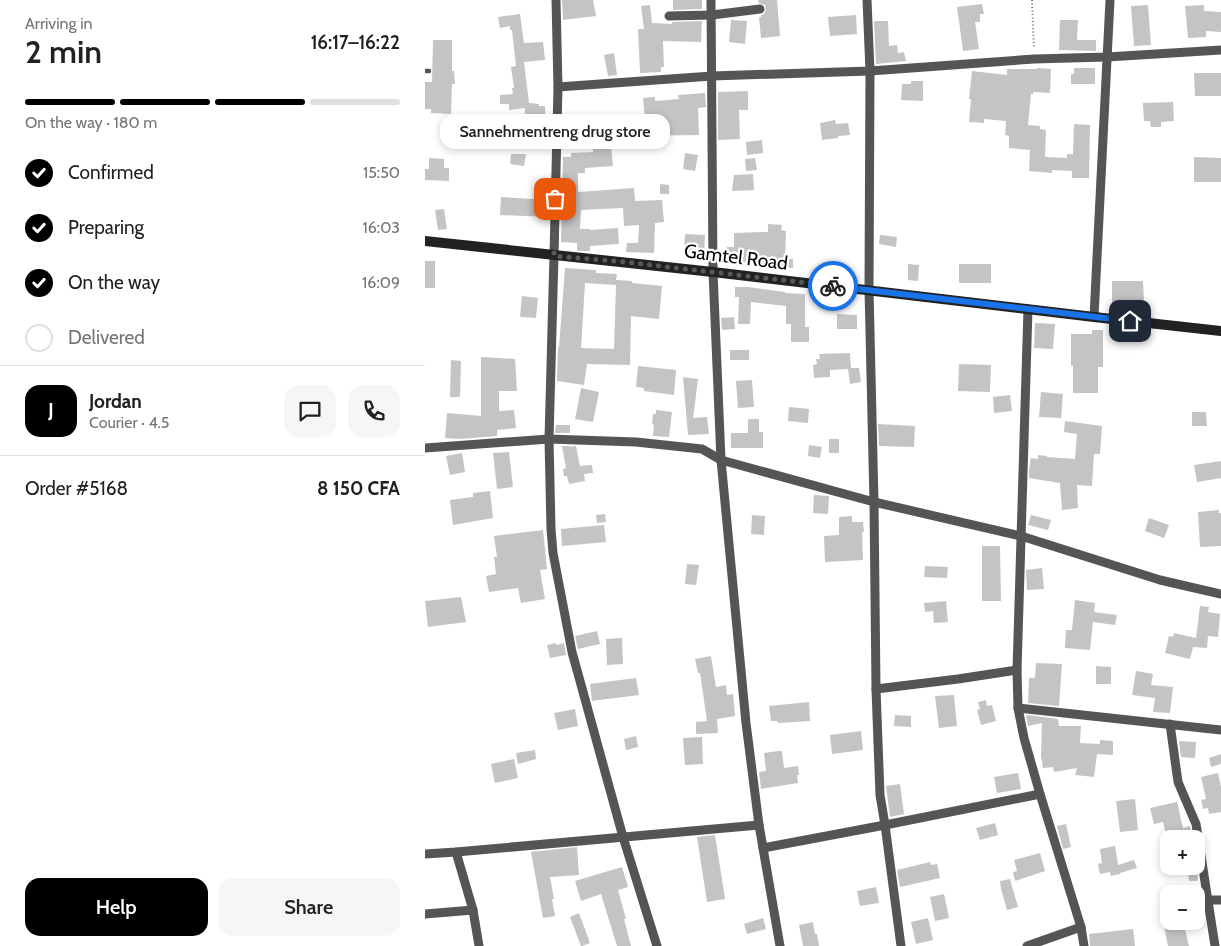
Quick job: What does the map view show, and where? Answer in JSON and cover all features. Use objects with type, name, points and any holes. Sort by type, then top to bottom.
[{"type":"street","points":[[556,0],[558,87],[549,438],[551,529],[572,652],[623,837],[657,946]]},
{"type":"street","points":[[711,0],[713,272],[721,460],[745,714],[759,825],[779,946]]},
{"type":"street","points":[[867,0],[870,70],[869,290],[876,689],[880,795],[901,946]]},
{"type":"street","points":[[1094,317],[1110,0]]},
{"type":"street","points":[[669,16],[712,15],[760,8]]},
{"type":"street","points":[[558,87],[712,76],[870,70],[1035,59],[1221,50]]},
{"type":"street","name":"Gamtel Road","points":[[425,241],[713,272],[1221,331]]},
{"type":"street","points":[[1028,309],[1017,670],[1018,708],[1024,738],[1081,927],[1084,946]]},
{"type":"street","points":[[425,448],[549,438],[636,442],[702,449],[721,460],[874,502],[1021,536],[1160,580],[1221,594]]},
{"type":"street","points":[[876,689],[1017,670]]},
{"type":"street","points":[[1018,708],[1221,730]]},
{"type":"street","points":[[1170,724],[1178,782],[1196,824],[1215,946]]},
{"type":"street","points":[[763,848],[1040,794]]},
{"type":"street","points":[[425,854],[759,825]]},
{"type":"street","points":[[456,852],[473,910],[479,946]]},
{"type":"street","points":[[1208,900],[1221,900]]},
{"type":"street","points":[[425,914],[473,910]]},
{"type":"street","points":[[1027,946],[1081,927]]},
{"type":"path","points":[[1031,0],[1035,59]]},
{"type":"building","points":[[562,0],[593,0],[596,16],[563,20]]},
{"type":"building","points":[[673,0],[702,0],[702,9],[673,10]]},
{"type":"building","points":[[758,0],[777,0],[780,36],[761,38],[759,17],[764,14],[766,9],[765,5],[759,3]]},
{"type":"building","points":[[982,4],[984,14],[980,14],[980,22],[975,22],[979,49],[963,51],[957,7]]},
{"type":"building","points":[[650,5],[652,23],[672,24],[672,22],[702,21],[701,42],[663,41],[664,67],[661,67],[661,72],[640,73],[638,29],[644,29],[641,6]]},
{"type":"building","points":[[1148,5],[1151,45],[1134,46],[1131,6]]},
{"type":"building","points":[[1204,5],[1204,11],[1221,12],[1221,32],[1206,31],[1206,37],[1188,38],[1185,6]]},
{"type":"building","points":[[520,14],[524,43],[543,42],[545,60],[524,62],[529,103],[545,106],[546,137],[524,138],[525,108],[509,110],[509,104],[500,104],[500,95],[513,94],[511,67],[516,66],[512,30],[510,30],[510,26],[500,28],[498,17]]},
{"type":"building","points":[[856,15],[857,34],[830,36],[828,17]]},
{"type":"building","points":[[731,20],[747,21],[745,44],[729,42]]},
{"type":"building","points":[[1060,20],[1078,20],[1077,40],[1096,40],[1096,51],[1059,50]]},
{"type":"building","points":[[874,21],[888,21],[889,46],[897,45],[898,53],[904,52],[906,61],[876,64]]},
{"type":"building","points":[[433,40],[452,40],[452,71],[454,71],[455,84],[452,84],[451,114],[431,113],[431,109],[425,109],[425,82],[432,82]]},
{"type":"building","points":[[614,53],[617,75],[608,76],[604,55]]},
{"type":"building","points":[[1074,68],[1095,68],[1095,84],[1071,84],[1071,74],[1074,74]]},
{"type":"building","points":[[1007,69],[1051,69],[1050,93],[1033,92],[1031,94],[1028,125],[1040,126],[1040,129],[1046,130],[1045,157],[1067,158],[1067,154],[1073,154],[1074,124],[1090,125],[1089,178],[1072,178],[1072,171],[1052,170],[1052,173],[1029,171],[1030,150],[1009,148],[1009,136],[1005,135],[1006,121],[984,119],[984,123],[969,122],[972,71],[1007,75]]},
{"type":"building","points":[[1194,73],[1221,73],[1221,96],[1195,96]]},
{"type":"building","points":[[911,81],[923,81],[923,101],[901,100],[902,84],[911,84]]},
{"type":"building","points":[[748,91],[748,110],[739,110],[740,139],[718,140],[718,92]]},
{"type":"building","points":[[705,93],[706,107],[698,108],[699,135],[636,136],[635,121],[645,120],[643,98],[655,97],[655,101],[679,99],[678,95]]},
{"type":"building","points":[[1173,102],[1174,121],[1161,122],[1161,127],[1151,127],[1150,121],[1144,121],[1143,103]]},
{"type":"building","points":[[582,120],[583,135],[563,136],[563,121]]},
{"type":"building","points":[[835,120],[836,124],[848,123],[850,135],[822,140],[820,123]]},
{"type":"building","points":[[458,121],[495,124],[494,134],[484,134],[484,144],[456,142]]},
{"type":"building","points":[[610,135],[613,166],[585,168],[585,173],[578,173],[578,192],[634,188],[635,201],[662,200],[664,222],[655,223],[654,253],[626,252],[627,243],[638,243],[639,225],[624,226],[623,208],[581,210],[580,229],[618,228],[619,244],[590,246],[590,251],[579,251],[577,250],[577,243],[561,242],[563,157],[571,157],[571,153],[593,152],[591,136]]},
{"type":"building","points":[[762,140],[763,153],[747,155],[746,142]]},
{"type":"building","points":[[685,153],[698,155],[695,171],[683,169]]},
{"type":"building","points":[[511,154],[526,154],[524,166],[510,164]]},
{"type":"building","points":[[1194,157],[1221,158],[1221,182],[1194,182]]},
{"type":"building","points":[[429,158],[444,159],[444,168],[449,168],[449,181],[425,180],[425,169],[429,169]]},
{"type":"building","points":[[755,158],[757,170],[746,171],[745,159]]},
{"type":"building","points":[[753,174],[754,190],[732,191],[734,175]]},
{"type":"building","points":[[660,184],[669,185],[669,194],[660,194]]},
{"type":"building","points":[[501,197],[549,200],[549,217],[500,215]]},
{"type":"building","points":[[444,209],[447,229],[438,230],[435,210]]},
{"type":"building","points":[[768,224],[782,225],[781,230],[786,231],[785,259],[793,259],[793,268],[761,265],[761,262],[728,263],[727,247],[734,247],[734,233],[768,232]]},
{"type":"building","points":[[685,234],[705,235],[704,254],[684,253]]},
{"type":"building","points":[[880,235],[897,237],[896,247],[879,244]]},
{"type":"building","points":[[425,261],[435,261],[435,288],[425,288]]},
{"type":"building","points":[[908,264],[919,265],[918,281],[908,280]]},
{"type":"building","points":[[959,264],[991,264],[991,283],[959,283]]},
{"type":"building","points":[[565,268],[596,270],[596,273],[617,274],[616,280],[662,286],[659,319],[631,316],[630,365],[587,364],[584,385],[557,381]],"holes":[[[585,283],[616,285],[614,349],[581,348]]]},
{"type":"building","points":[[1112,281],[1143,281],[1144,303],[1112,303]]},
{"type":"building","points":[[735,287],[805,294],[805,327],[809,327],[809,342],[791,342],[791,324],[786,324],[786,306],[751,302],[750,324],[738,324],[739,297],[735,297]]},
{"type":"building","points":[[522,296],[538,298],[536,318],[520,317]]},
{"type":"building","points":[[837,314],[857,315],[857,329],[837,329]]},
{"type":"building","points":[[734,317],[735,329],[722,330],[721,318]]},
{"type":"building","points":[[1035,323],[1055,324],[1053,349],[1034,348]]},
{"type":"building","points":[[1092,330],[1103,330],[1103,367],[1098,367],[1098,393],[1073,393],[1071,334],[1092,334]]},
{"type":"building","points":[[730,350],[749,350],[749,360],[730,360]]},
{"type":"building","points":[[850,353],[851,368],[859,368],[861,382],[850,384],[848,369],[830,370],[830,377],[814,378],[813,365],[817,364],[816,359],[820,359],[819,354]]},
{"type":"building","points":[[481,357],[515,359],[517,391],[499,391],[499,411],[514,410],[516,428],[497,430],[497,436],[460,439],[445,438],[447,413],[481,416]]},
{"type":"building","points":[[451,360],[461,361],[460,397],[450,397]]},
{"type":"building","points":[[959,364],[991,365],[990,392],[958,391]]},
{"type":"building","points":[[638,366],[676,370],[674,395],[644,391],[644,388],[636,387]]},
{"type":"building","points":[[683,377],[698,379],[693,418],[707,417],[709,434],[688,435]]},
{"type":"building","points":[[752,380],[754,407],[738,408],[736,381]]},
{"type":"building","points":[[581,388],[599,392],[593,422],[575,419]]},
{"type":"building","points":[[1041,392],[1063,394],[1061,418],[1039,417]]},
{"type":"building","points":[[1010,395],[1012,411],[994,413],[993,397]]},
{"type":"building","points":[[789,407],[809,409],[808,423],[788,421]]},
{"type":"building","points":[[656,410],[672,412],[669,437],[653,436],[653,414],[656,414]]},
{"type":"building","points":[[1192,412],[1206,412],[1207,426],[1192,426]]},
{"type":"building","points":[[748,419],[759,419],[759,432],[763,432],[763,448],[731,448],[731,433],[748,433]]},
{"type":"building","points":[[1065,421],[1102,426],[1100,454],[1094,454],[1092,486],[1077,485],[1078,508],[1062,510],[1060,483],[1029,478],[1029,470],[1031,458],[1038,459],[1038,455],[1075,459],[1077,434],[1064,432]]},
{"type":"building","points":[[878,424],[915,426],[914,447],[879,446]]},
{"type":"building","points":[[556,425],[570,425],[570,433],[555,433]]},
{"type":"building","points":[[829,439],[839,439],[839,453],[829,453]]},
{"type":"building","points":[[809,445],[822,447],[820,458],[808,456]]},
{"type":"building","points":[[562,446],[576,446],[580,466],[592,465],[593,473],[584,474],[585,481],[569,484],[567,476],[564,476],[563,469],[566,468]]},
{"type":"building","points":[[509,452],[513,487],[497,489],[493,453]]},
{"type":"building","points":[[462,453],[465,472],[450,475],[446,456]]},
{"type":"building","points":[[1221,461],[1221,478],[1197,482],[1194,465]]},
{"type":"building","points":[[490,491],[493,518],[453,525],[450,500],[473,497],[473,493]]},
{"type":"building","points":[[814,495],[829,496],[828,514],[813,513]]},
{"type":"building","points":[[1219,510],[1219,513],[1221,513],[1221,546],[1200,547],[1198,512]]},
{"type":"building","points":[[605,514],[606,522],[597,523],[596,515]]},
{"type":"building","points":[[752,515],[765,516],[764,535],[751,534]]},
{"type":"building","points":[[1031,515],[1051,520],[1048,530],[1028,525]]},
{"type":"building","points":[[852,516],[852,522],[863,522],[863,560],[825,562],[824,536],[839,535],[839,517]]},
{"type":"building","points":[[1149,518],[1169,525],[1164,538],[1145,531]]},
{"type":"building","points":[[604,525],[606,542],[562,546],[561,529]]},
{"type":"building","points":[[543,530],[547,569],[540,570],[545,599],[521,603],[518,588],[489,592],[486,576],[496,574],[494,557],[497,557],[494,536]]},
{"type":"building","points":[[982,546],[1000,546],[1001,601],[982,601]]},
{"type":"building","points":[[687,564],[699,565],[696,585],[685,584]]},
{"type":"building","points":[[925,566],[948,567],[947,578],[924,577]]},
{"type":"building","points":[[1042,568],[1044,589],[1027,590],[1026,570]]},
{"type":"building","points":[[461,597],[466,622],[428,627],[425,601]]},
{"type":"building","points":[[1075,600],[1095,603],[1094,612],[1117,615],[1115,625],[1093,622],[1090,650],[1065,648],[1066,630],[1072,630]]},
{"type":"building","points":[[946,601],[948,622],[934,623],[933,611],[925,612],[924,603]]},
{"type":"building","points":[[1200,606],[1209,607],[1208,612],[1220,614],[1218,637],[1208,636],[1207,648],[1193,647],[1190,659],[1165,653],[1169,636],[1173,637],[1174,633],[1196,638]]},
{"type":"building","points":[[597,631],[600,644],[578,649],[575,636]]},
{"type":"building","points":[[622,638],[623,664],[607,665],[606,639]]},
{"type":"building","points":[[556,643],[556,645],[564,643],[566,655],[550,658],[547,645]]},
{"type":"building","points":[[711,656],[716,687],[726,685],[727,695],[733,694],[735,716],[717,719],[718,733],[696,734],[696,722],[707,721],[700,673],[698,673],[695,659]]},
{"type":"building","points":[[1036,663],[1062,664],[1059,706],[1028,703],[1029,678],[1035,678]]},
{"type":"building","points":[[1096,666],[1111,667],[1111,684],[1096,684]]},
{"type":"building","points":[[1136,671],[1153,674],[1151,685],[1173,687],[1170,713],[1153,712],[1155,698],[1132,695]]},
{"type":"building","points":[[636,678],[639,695],[592,701],[590,684]]},
{"type":"building","points":[[954,695],[957,726],[939,728],[935,696]]},
{"type":"building","points":[[986,700],[987,706],[992,705],[996,721],[981,725],[977,710],[980,709],[978,702]]},
{"type":"building","points":[[809,702],[810,721],[778,723],[777,721],[771,721],[769,706]]},
{"type":"building","points":[[575,709],[578,726],[558,730],[554,713]]},
{"type":"building","points":[[895,715],[911,716],[911,727],[894,726]]},
{"type":"building","points":[[1026,716],[1058,719],[1059,726],[1081,726],[1080,743],[1100,744],[1100,740],[1113,741],[1113,755],[1097,754],[1094,777],[1075,775],[1077,768],[1054,772],[1053,767],[1043,768],[1041,756],[1042,723],[1028,726]]},
{"type":"building","points":[[861,731],[863,750],[832,754],[830,735]]},
{"type":"building","points":[[636,736],[638,747],[626,750],[624,739]]},
{"type":"building","points":[[702,737],[703,764],[685,765],[683,738]]},
{"type":"building","points":[[1179,741],[1196,742],[1195,758],[1181,757]]},
{"type":"building","points":[[535,750],[536,759],[518,764],[516,753]]},
{"type":"building","points":[[782,751],[784,768],[798,766],[798,783],[761,789],[759,772],[766,771],[764,753]]},
{"type":"building","points":[[1221,754],[1221,764],[1211,767],[1209,758]]},
{"type":"building","points":[[514,759],[518,778],[495,783],[491,764]]},
{"type":"building","points":[[1018,773],[1021,789],[997,793],[994,777]]},
{"type":"building","points":[[1218,773],[1221,787],[1221,812],[1209,814],[1208,808],[1203,809],[1201,800],[1206,799],[1201,777]]},
{"type":"building","points":[[900,784],[904,814],[890,817],[886,786]]},
{"type":"building","points":[[1135,799],[1138,830],[1120,832],[1116,801]]},
{"type":"building","points":[[1177,802],[1183,828],[1190,826],[1191,830],[1165,830],[1163,822],[1154,824],[1150,808]]},
{"type":"building","points":[[995,823],[998,835],[980,840],[976,828]]},
{"type":"building","points":[[1066,824],[1071,847],[1063,849],[1057,826]]},
{"type":"building","points":[[715,835],[725,899],[707,902],[697,837]]},
{"type":"building","points":[[1115,846],[1118,865],[1134,860],[1137,868],[1111,876],[1110,872],[1100,874],[1098,864],[1102,863],[1100,849]]},
{"type":"building","points":[[577,847],[579,875],[550,877],[555,916],[543,918],[531,852]]},
{"type":"building","points":[[1040,853],[1045,871],[1015,881],[1013,872],[1017,871],[1014,860]]},
{"type":"building","points":[[930,862],[931,865],[937,864],[940,878],[900,887],[897,870]]},
{"type":"building","points":[[622,867],[628,887],[618,890],[631,946],[617,946],[601,894],[581,901],[575,881]]},
{"type":"building","points":[[1188,875],[1197,875],[1198,881],[1189,881]]},
{"type":"building","points":[[1010,879],[1018,907],[1007,910],[1000,881]]},
{"type":"building","points":[[876,887],[879,903],[860,906],[857,891]]},
{"type":"building","points":[[944,894],[949,918],[935,921],[930,897]]},
{"type":"building","points":[[579,913],[590,943],[582,946],[570,917]]},
{"type":"building","points":[[763,918],[766,929],[747,934],[744,924]]},
{"type":"building","points":[[928,918],[933,940],[916,944],[911,922]]},
{"type":"building","points":[[813,922],[819,946],[803,946],[799,925]]},
{"type":"building","points":[[1133,929],[1135,946],[1090,946],[1089,934]]},
{"type":"building","points":[[1165,930],[1185,930],[1189,946],[1168,946]]},
{"type":"way so far","points":[[555,199],[554,256],[625,262],[833,286]]},
{"type":"place","name":"Sannehmentreng drug store","points":[[555,199]]},
{"type":"route","points":[[833,286],[1130,321]]}]
